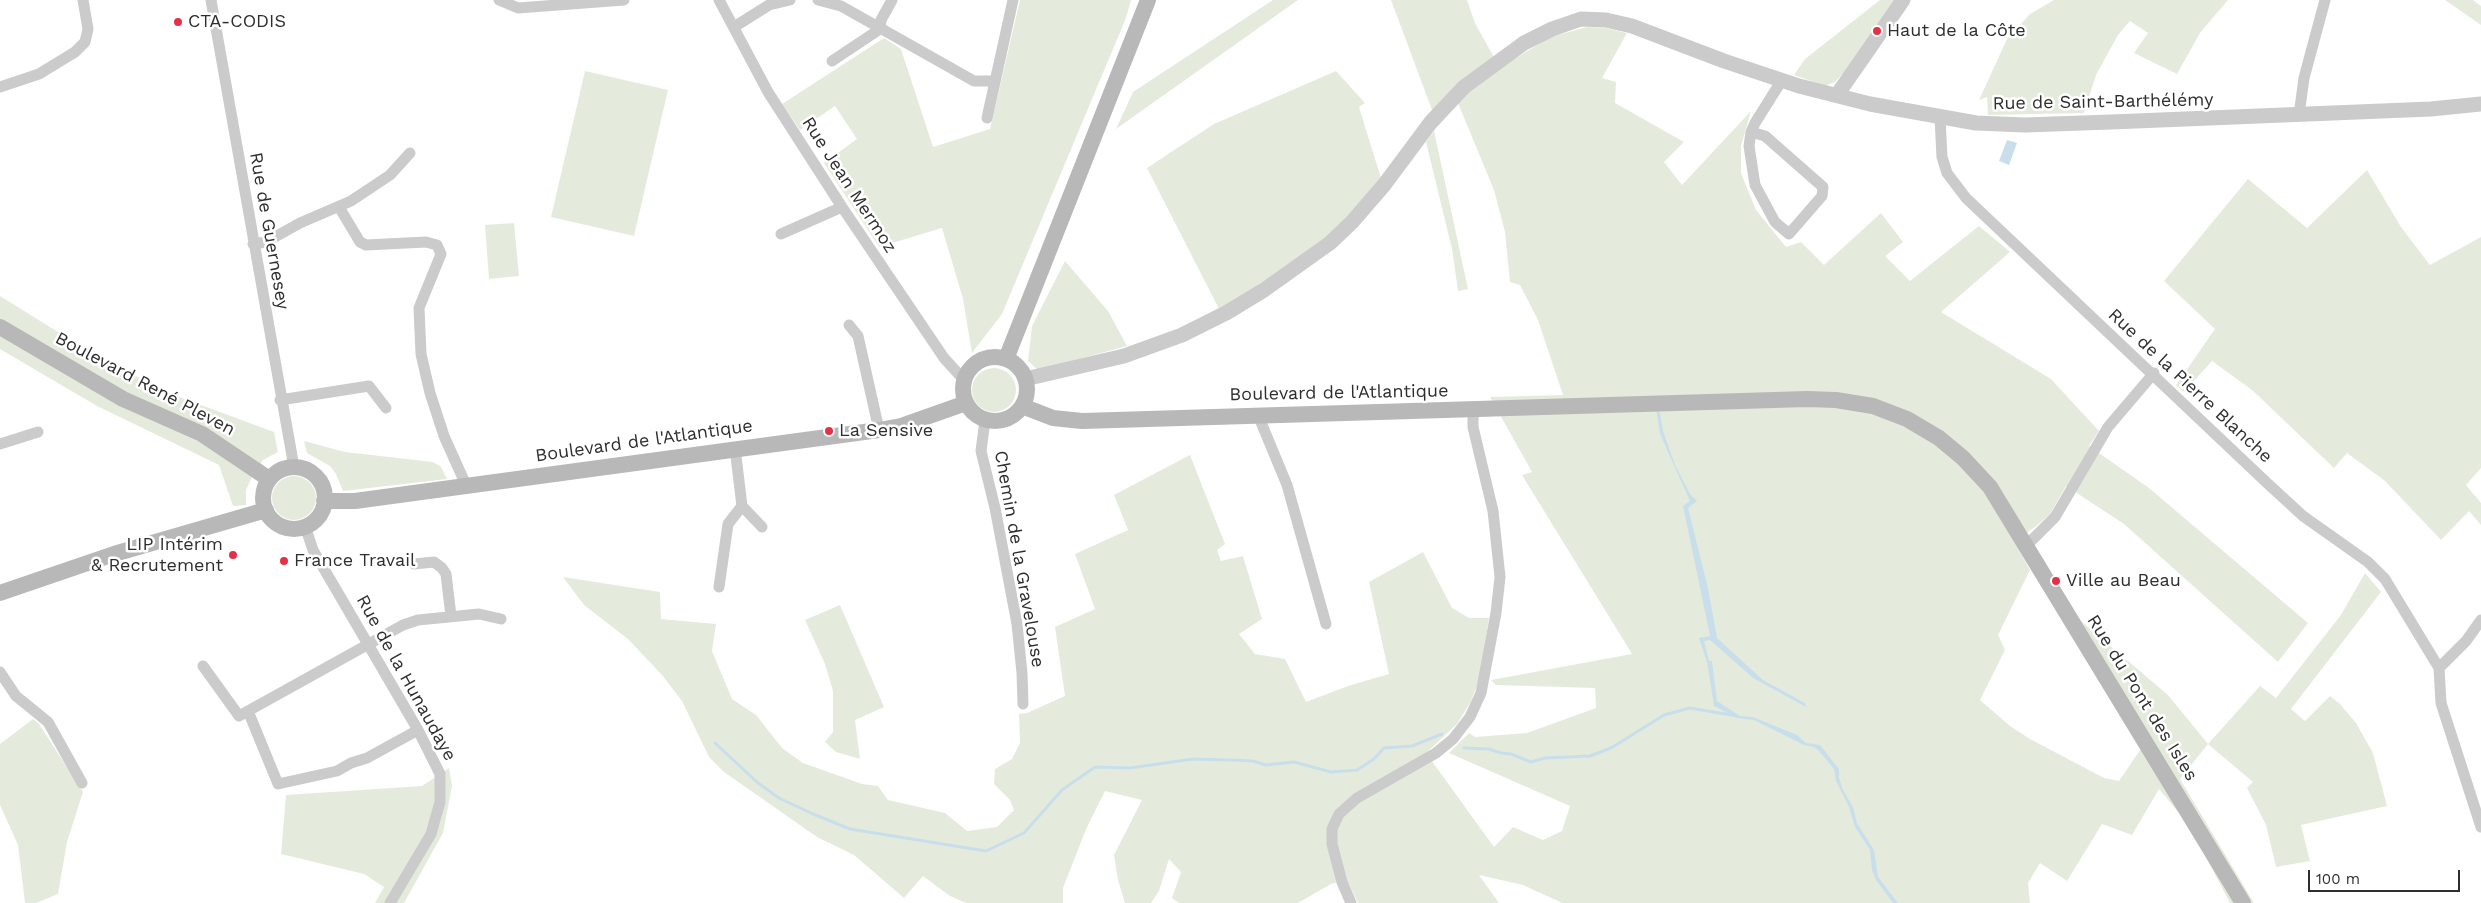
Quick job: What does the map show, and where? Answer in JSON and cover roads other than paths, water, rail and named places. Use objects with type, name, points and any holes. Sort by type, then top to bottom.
[{"type":"main road","points":[[1006,359],[1148,0]]},
{"type":"main road","name":"Boulevard René Pleven","points":[[0,326],[124,399],[202,434],[269,479]]},
{"type":"main road","points":[[985,359],[1006,359],[1021,371],[1025,379],[1027,388],[1022,406],[1006,419],[996,421],[985,420],[977,416],[966,403],[963,396],[964,380],[968,370],[976,363],[985,359]]},
{"type":"main road","name":"Rue du Pont des Isles","points":[[1660,404],[1836,400],[1873,406],[1907,419],[1939,438],[1963,458],[1990,487],[2243,903]]},
{"type":"main road","name":"Boulevard de l'Atlantique","points":[[324,501],[355,501],[878,430],[901,426],[966,403]]},
{"type":"main road","name":"Boulevard de l'Atlantique","points":[[1022,406],[1053,418],[1082,421],[1660,404]]},
{"type":"main road","points":[[294,467],[313,474],[320,481],[324,490],[324,501],[318,516],[305,526],[286,528],[271,518],[266,510],[263,494],[269,479],[284,468],[294,467]]},
{"type":"main road","points":[[0,593],[114,554],[266,510]]},
{"type":"street","points":[[0,87],[39,74],[75,52],[84,42],[88,29],[83,0]]},
{"type":"street","name":"Rue de Guernesey","points":[[211,0],[280,400],[294,467]]},
{"type":"street","points":[[499,0],[518,8],[624,0]]},
{"type":"street","name":"Rue Jean Mermoz","points":[[718,0],[768,92],[842,207],[944,358],[964,380]]},
{"type":"street","points":[[734,27],[769,5],[790,0]]},
{"type":"street","points":[[818,0],[841,6],[974,81],[995,81]]},
{"type":"street","points":[[832,61],[880,29],[881,20],[892,0]]},
{"type":"street","points":[[987,118],[1013,0]]},
{"type":"street","points":[[1837,95],[1903,0]]},
{"type":"street","points":[[2299,115],[2304,78],[2325,0]]},
{"type":"street","name":"Rue de Saint-Barthélémy","points":[[1025,379],[1132,353],[1182,335],[1226,313],[1264,290],[1316,253],[1352,222],[1384,185],[1431,122],[1464,87],[1524,43],[1552,29],[1581,19],[1606,20],[1632,26],[1724,61],[1837,95],[1940,118],[1976,123],[2025,126],[2431,109],[2481,104]]},
{"type":"street","points":[[1751,132],[1765,136],[1823,187],[1822,196],[1788,234],[1775,222],[1755,186],[1750,166],[1749,146],[1751,132],[1782,80]]},
{"type":"street","name":"Rue de la Pierre Blanche","points":[[1940,118],[1942,157],[1947,173],[1966,198],[2039,269],[2154,373],[2303,516],[2368,562],[2385,579],[2439,668]]},
{"type":"street","points":[[253,244],[266,242],[300,223],[339,207],[390,175],[410,153]]},
{"type":"street","points":[[339,207],[360,242],[366,245],[426,242],[437,245],[441,254],[419,308],[421,354],[430,393],[444,436],[466,485]]},
{"type":"street","points":[[781,234],[842,207]]},
{"type":"street","points":[[849,325],[858,336],[878,430]]},
{"type":"street","points":[[2026,546],[2055,517],[2108,427],[2154,373]]},
{"type":"street","points":[[280,400],[369,386],[386,408]]},
{"type":"street","points":[[1352,903],[1342,882],[1332,844],[1332,829],[1339,814],[1357,798],[1436,753],[1453,738],[1470,717],[1481,693],[1500,577],[1499,551],[1493,511],[1473,427],[1473,410]]},
{"type":"street","points":[[1258,415],[1287,485],[1326,624]]},
{"type":"street","name":"Chemin de la Gravelouse","points":[[985,420],[981,451],[995,508],[1017,624],[1023,704]]},
{"type":"street","points":[[0,444],[38,432]]},
{"type":"street","points":[[735,448],[742,506],[762,527]]},
{"type":"street","points":[[719,587],[728,524],[742,506]]},
{"type":"street","name":"Rue de la Hunaudaye","points":[[305,526],[314,550],[418,730],[440,774],[440,802],[431,834],[390,903]]},
{"type":"street","points":[[414,564],[434,562],[442,568],[446,574],[451,616]]},
{"type":"street","points":[[203,666],[239,716],[404,624],[451,616],[479,614],[502,619]]},
{"type":"street","points":[[2481,620],[2466,641],[2439,668],[2441,703],[2481,827]]},
{"type":"street","points":[[0,672],[16,696],[48,722],[82,783]]},
{"type":"street","points":[[248,711],[278,784],[336,771],[351,763],[367,758],[418,730]]},
{"type":"water","points":[[2007,140],[2017,143],[2009,165],[1999,161]]},
{"type":"water","points":[[1656,408],[1659,408],[1663,431],[1675,465],[1690,494],[1697,501],[1688,508],[1708,588],[1717,638],[1763,680],[1805,703],[1806,707],[1753,678],[1710,640],[1704,641],[1709,661],[1712,661],[1717,701],[1740,716],[1753,717],[1797,735],[1806,743],[1820,745],[1839,769],[1839,778],[1843,790],[1853,807],[1857,823],[1874,850],[1878,877],[1898,903],[1893,903],[1876,880],[1872,870],[1870,850],[1855,827],[1849,807],[1836,781],[1834,769],[1819,751],[1754,720],[1737,718],[1714,706],[1707,662],[1699,638],[1710,636],[1683,506],[1690,501],[1660,434]]},
{"type":"waterway","points":[[1464,748],[1489,749],[1511,754],[1531,762],[1545,758],[1590,756],[1611,748],[1664,715],[1690,708],[1737,716]]},
{"type":"waterway","points":[[715,743],[758,783],[779,798],[850,829],[986,851],[1024,833],[1062,790],[1095,767],[1130,768],[1193,759],[1253,761],[1266,765],[1294,762],[1331,772],[1357,770],[1374,759],[1384,748],[1412,746],[1442,734]]},
{"type":"place","name":"CTA-CODIS","points":[[178,22]]},
{"type":"place","name":"Haut de la Côte","points":[[1877,31]]},
{"type":"place","name":"La Sensive","points":[[829,431]]},
{"type":"place","name":"LIP Intérim & Recrutement","points":[[233,555]]},
{"type":"place","name":"France Travail","points":[[284,561]]},
{"type":"place","name":"Ville au Beau","points":[[2056,581]]}]
